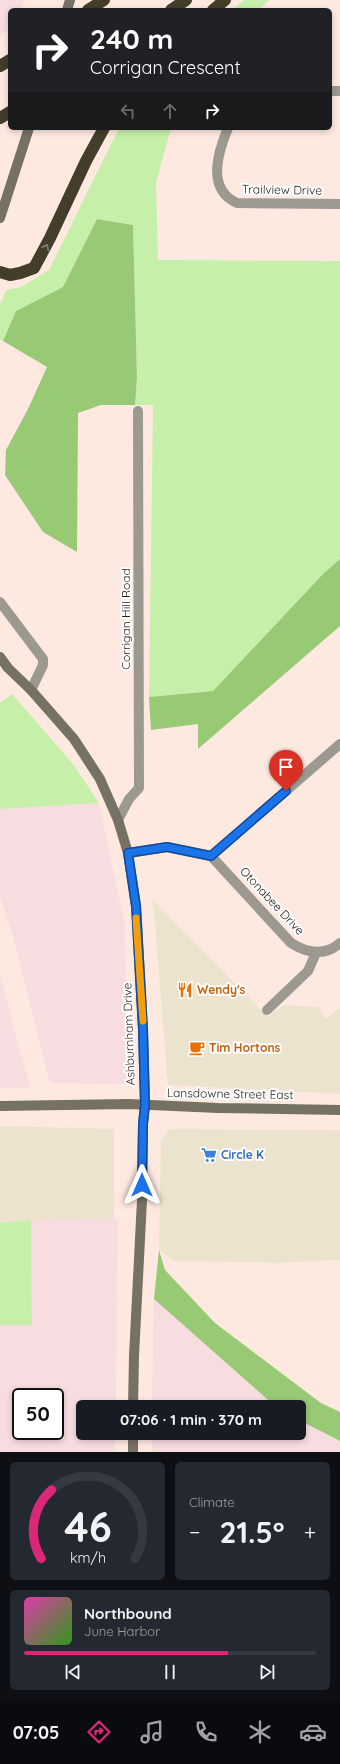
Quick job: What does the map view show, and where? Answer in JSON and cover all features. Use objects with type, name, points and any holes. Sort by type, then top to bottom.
[{"type":"highway","points":[[91,8],[104,0]]},
{"type":"highway","points":[[174,8],[186,0]]},
{"type":"highway","points":[[216,8],[226,0]]},
{"type":"highway","points":[[0,272],[10,274],[20,273],[34,268],[50,238],[86,161],[103,130]]},
{"type":"main road","points":[[0,218],[27,130]]},
{"type":"main road","name":"Ashburnham Drive","points":[[0,657],[8,668],[31,690],[74,739],[100,779],[118,820],[128,853],[136,906],[143,1029],[145,1105],[143,1124],[142,1200],[133,1400]]},
{"type":"main road","name":"Lansdowne Street East","points":[[0,1106],[145,1105],[232,1109],[340,1110]]},
{"type":"main road","points":[[133,1440],[133,1452]]},
{"type":"street","name":"Trailview Drive","points":[[227,130],[221,144],[217,167],[219,189],[228,199],[236,203],[340,204]]},
{"type":"street","name":"Corrigan Hill Road","points":[[118,820],[129,799],[139,788],[138,411]]},
{"type":"street","points":[[0,602],[44,659],[31,690]]},
{"type":"street","points":[[128,853],[167,847],[211,856],[340,744]]},
{"type":"street","name":"Otonabee Drive","points":[[211,856],[291,943],[302,950],[316,953]]},
{"type":"street","points":[[267,1010],[308,971],[316,953],[333,949],[340,943]]},
{"type":"shaded area","points":[[0,0],[24,0],[21,8],[8,8],[8,29],[0,35]]},
{"type":"shaded area","points":[[99,803],[125,926],[127,1084],[50,1083],[13,936],[0,897],[0,809]]},
{"type":"shaded area","points":[[153,900],[268,1017],[284,1005],[319,1007],[326,1019],[340,1007],[340,1094],[168,1085]]},
{"type":"shaded area","points":[[0,975],[30,1088],[0,1088]]},
{"type":"shaded area","points":[[0,1126],[114,1129],[114,1218],[31,1220],[0,1223]]},
{"type":"shaded area","points":[[170,1129],[340,1130],[340,1260],[278,1263],[175,1261],[159,1250],[161,1140]]},
{"type":"shaded area","points":[[118,1219],[116,1400],[76,1400],[76,1440],[116,1440],[115,1452],[0,1452],[0,1325],[32,1325],[31,1220]]},
{"type":"shaded area","points":[[154,1299],[268,1400],[152,1400]]},
{"type":"shaded area","points":[[306,1424],[340,1441],[340,1452],[152,1452],[152,1440],[306,1440]]},
{"type":"green space","points":[[244,0],[269,0],[261,8],[234,8]]},
{"type":"green space","points":[[118,130],[170,130],[156,183],[158,260],[340,261],[340,559],[323,574],[213,691],[149,697],[153,405],[135,405],[137,378],[133,225],[97,219],[63,287],[16,311],[3,341],[0,340],[0,304],[6,290],[21,287],[49,270]]},
{"type":"green space","points":[[97,219],[133,225],[137,378],[135,405],[101,405],[78,413],[77,552],[43,532],[5,475],[6,450],[28,409],[47,367],[3,341],[16,311],[63,287]]},
{"type":"green space","points":[[340,559],[340,626],[198,749],[198,724],[151,730],[149,697],[213,691],[323,574]]},
{"type":"green space","points":[[12,694],[73,764],[99,803],[0,809],[0,703]]},
{"type":"green space","points":[[31,1220],[32,1325],[0,1325],[0,1223]]},
{"type":"green space","points":[[159,1250],[165,1270],[215,1323],[321,1403],[340,1412],[340,1441],[306,1424],[306,1400],[268,1400],[154,1299]]},
{"type":"slow traffic","points":[[136,918],[143,1021]]},
{"type":"place","name":"Wendy's","points":[[185,990]]},
{"type":"place","name":"Tim Hortons","points":[[197,1048]]},
{"type":"place","name":"Circle K","points":[[209,1155]]},
{"type":"route","points":[[142,1185],[143,1124],[145,1105],[143,1029],[136,906],[128,853],[167,847],[211,856],[286,791]]}]
